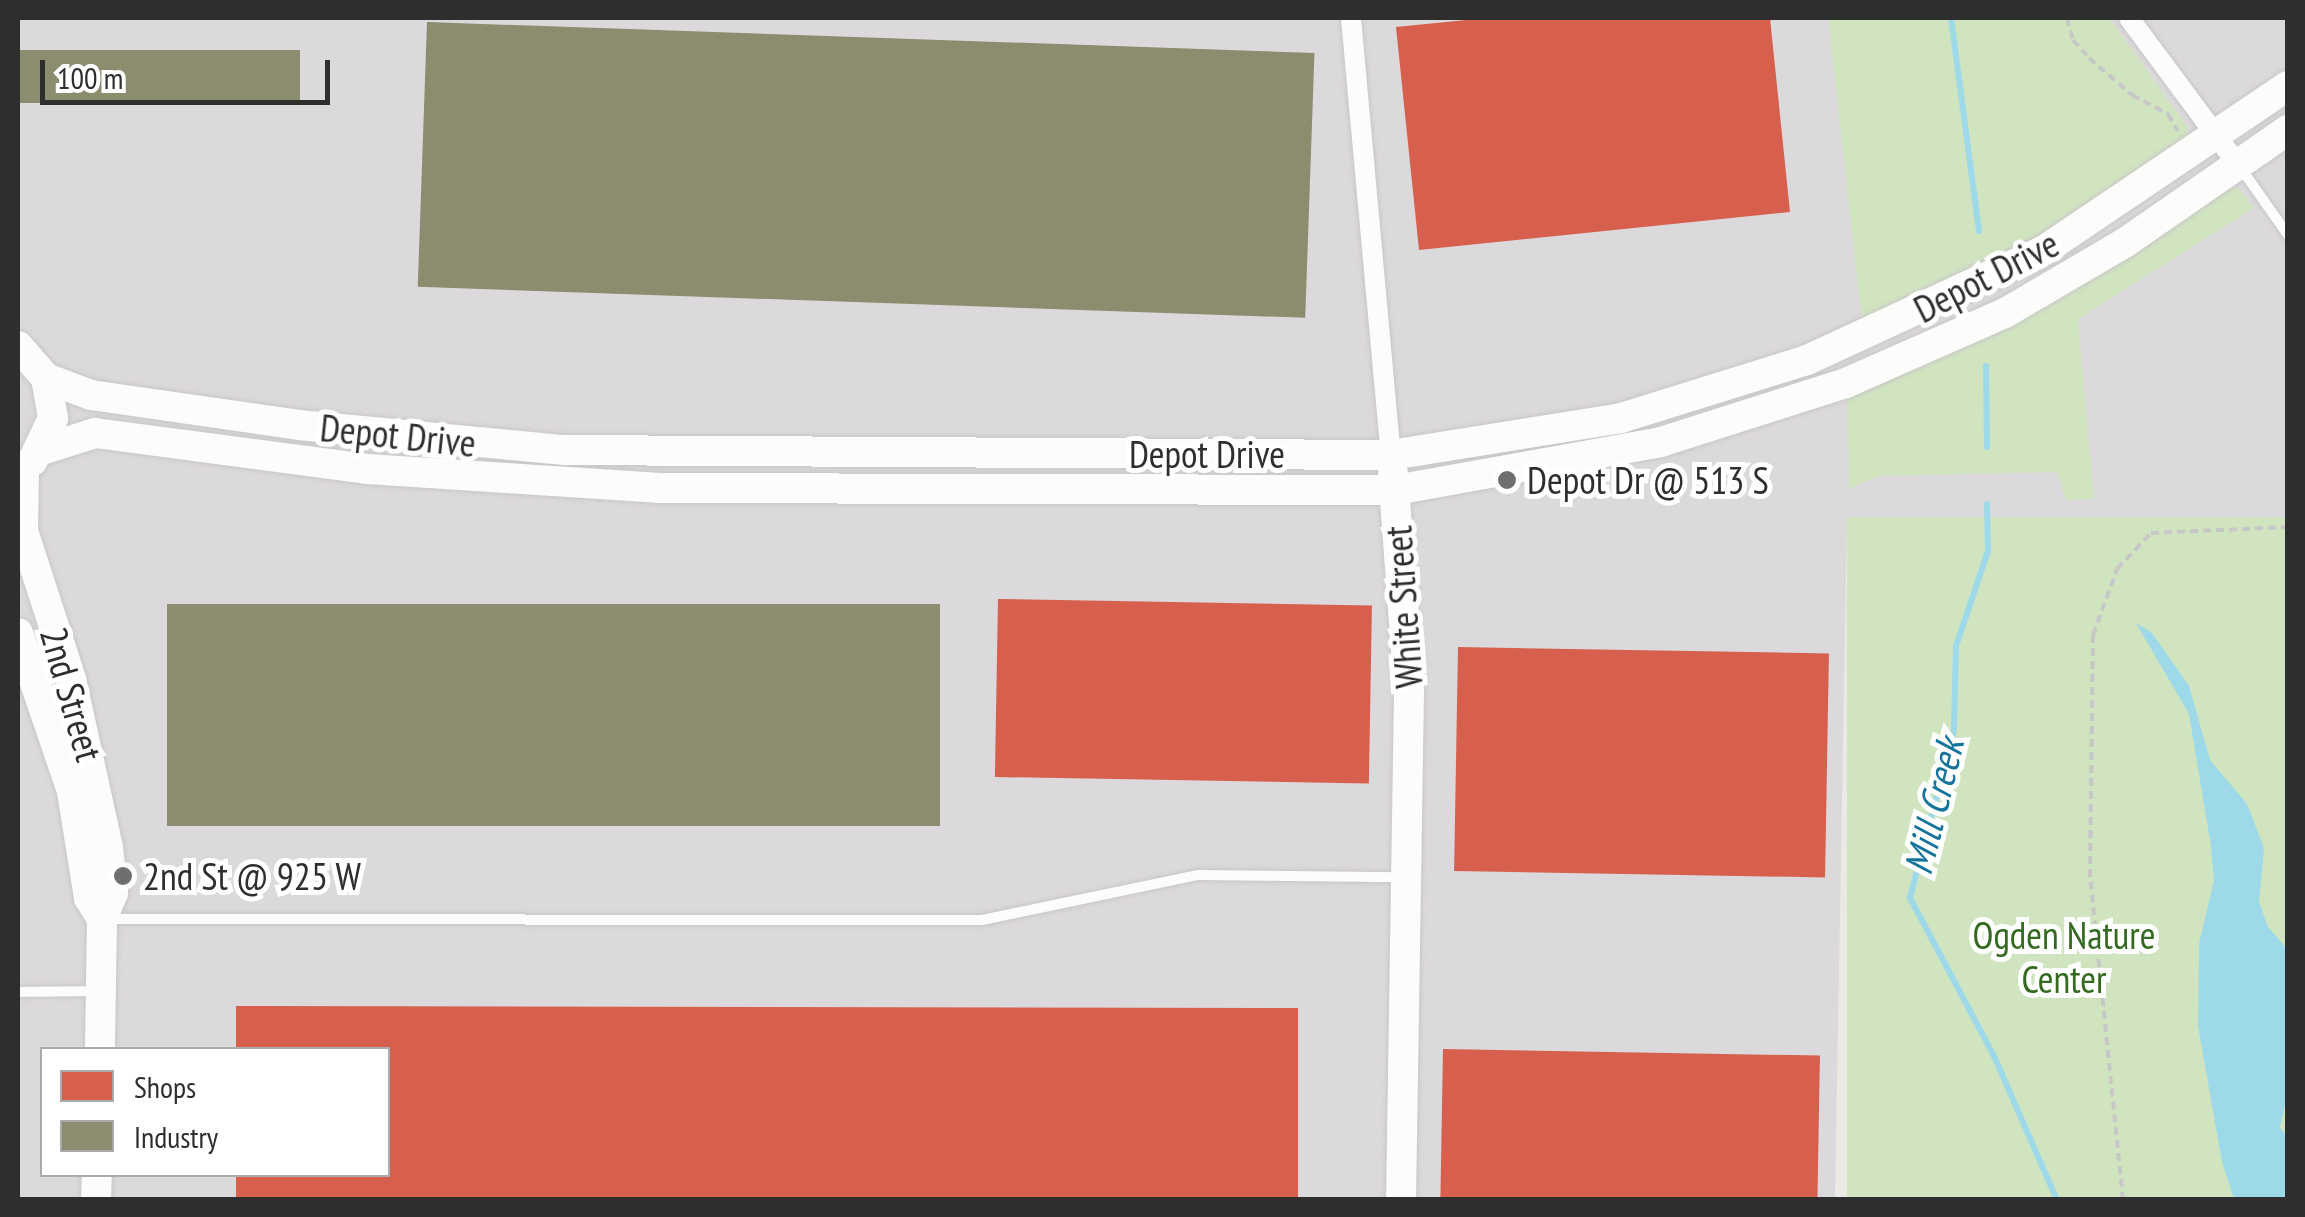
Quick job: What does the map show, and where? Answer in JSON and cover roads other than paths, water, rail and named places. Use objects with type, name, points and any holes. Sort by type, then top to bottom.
[{"type":"main road","name":"Depot Drive","points":[[46,378],[90,395],[299,425],[565,450],[1391,454],[1621,418],[1806,360],[2044,251],[2288,86]]},
{"type":"main road","name":"Depot Drive","points":[[28,465],[95,433],[367,469],[657,488],[1395,490],[1661,442],[1828,390],[2005,313],[2239,166],[2288,130]]},
{"type":"main road","points":[[18,346],[46,378]]},
{"type":"main road","name":"2nd Street","points":[[46,378],[53,418],[28,465],[22,531],[94,766],[112,893],[102,919],[100,1047]]},
{"type":"main road","name":"White Street","points":[[1391,454],[1409,692],[1401,1200]]},
{"type":"main road","name":"2nd Street","points":[[18,632],[72,792],[89,898],[102,919]]},
{"type":"street","name":"White Street","points":[[1351,18],[1391,454]]},
{"type":"street","points":[[2129,18],[2239,166]]},
{"type":"lane","points":[[2239,166],[2288,235]]},
{"type":"lane","points":[[102,919],[982,920],[1198,875],[1406,877]]},
{"type":"lane","points":[[18,992],[101,991]]},
{"type":"water","points":[[2136,623],[2152,633],[2189,686],[2210,760],[2247,804],[2264,848],[2259,902],[2268,927],[2287,949],[2288,1092],[2280,1127],[2287,1137],[2287,1199],[2234,1199],[2222,1162],[2198,1026],[2199,944],[2214,880],[2211,846],[2189,714]]},
{"type":"waterway","name":"Mill Creek","points":[[1951,18],[1979,231]]},
{"type":"waterway","name":"Mill Creek","points":[[1986,366],[1987,447]]},
{"type":"waterway","name":"Mill Creek","points":[[1987,504],[1988,551],[1956,646],[1954,730],[1910,898],[1994,1056],[2057,1200]]},
{"type":"place","name":"Depot Dr @ 513 S","points":[[1507,480]]},
{"type":"place","name":"2nd St @ 925 W","points":[[123,876]]},
{"type":"park label","name":"Ogden Nature Center","points":[[2064,957]]}]
